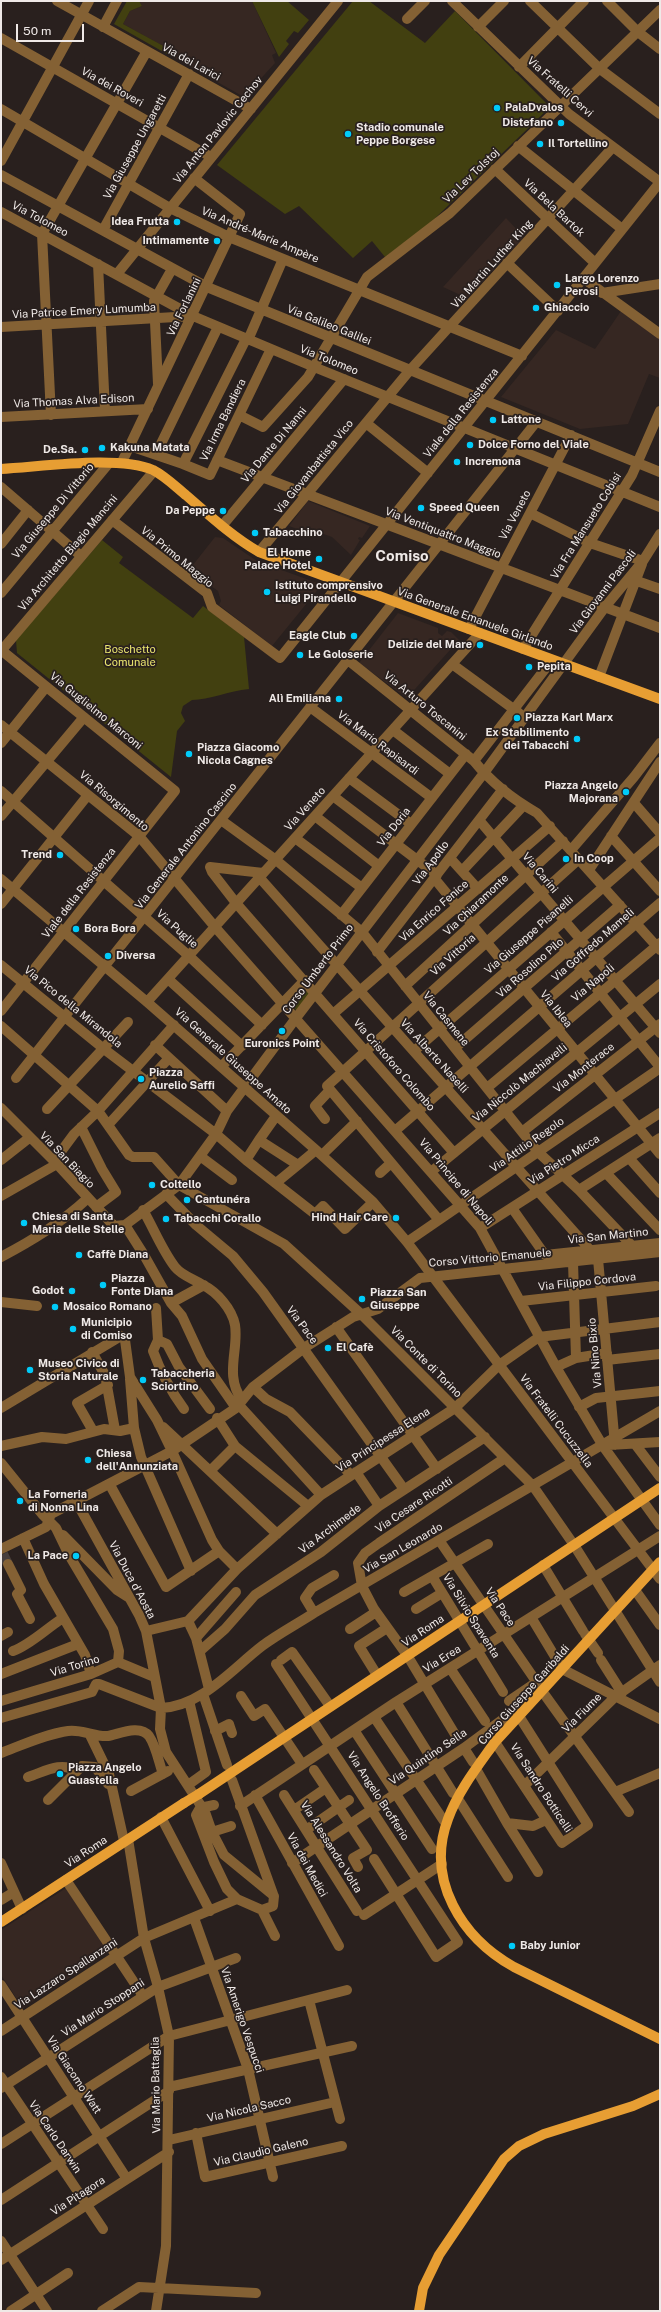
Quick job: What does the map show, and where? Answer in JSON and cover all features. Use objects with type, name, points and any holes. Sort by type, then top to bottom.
[{"type":"main road","name":"Via Generale Emanuele Girlando","points":[[1,469],[122,462],[136,464],[154,471],[222,526],[259,552],[660,699]]},
{"type":"main road","name":"Via Roma","points":[[1,1922],[161,1817],[199,1794],[660,1488]]},
{"type":"main road","name":"Corso Giuseppe Garibaldi","points":[[656,1566],[616,1612],[586,1635],[561,1667],[540,1687],[474,1766],[456,1796],[445,1828],[442,1864],[446,1890],[451,1905],[480,1944],[497,1957],[514,1967],[660,2039]]},
{"type":"main road","points":[[419,2311],[423,2288],[439,2255],[496,2168],[504,2159],[519,2146],[544,2134],[638,2104],[660,2094]]},
{"type":"street","name":"Via dei Larici","points":[[56,1],[251,109]]},
{"type":"street","points":[[1,161],[89,1]]},
{"type":"street","points":[[103,27],[117,1]]},
{"type":"street","points":[[407,19],[425,1]]},
{"type":"street","name":"Via Fratelli Cervi","points":[[452,1],[561,107],[660,182]]},
{"type":"street","points":[[478,27],[504,1]]},
{"type":"street","points":[[530,1],[600,69],[660,114]]},
{"type":"street","points":[[519,67],[584,1]]},
{"type":"street","points":[[607,1],[638,32],[660,49]]},
{"type":"street","name":"Via Anton Pavlovic Cechov","points":[[117,274],[336,2]]},
{"type":"street","name":"Via Lev Tolstoj","points":[[239,415],[263,427],[308,378],[358,289],[367,277],[432,229],[518,146],[561,107],[660,10]]},
{"type":"street","name":"Via dei Roveri","points":[[1,38],[211,157]]},
{"type":"street","points":[[51,414],[42,234],[147,51]]},
{"type":"street","name":"Via Giuseppe Ungaretti","points":[[103,230],[189,74]]},
{"type":"street","name":"Via André-Marie Ampère","points":[[1,110],[170,208],[229,237],[522,356]]},
{"type":"street","points":[[518,146],[622,229]]},
{"type":"street","name":"Via Martin Luther King","points":[[388,396],[613,147]]},
{"type":"street","name":"Via Bela Bartok","points":[[495,169],[595,263]]},
{"type":"street","name":"Via Galileo Galilei","points":[[1,175],[207,287],[660,472]]},
{"type":"street","name":"Via Forlanini","points":[[122,462],[207,287],[240,214],[194,178]]},
{"type":"street","name":"Viale della Resistenza","points":[[280,658],[622,229],[656,194],[660,182]]},
{"type":"street","name":"Via Tolomeo","points":[[1,212],[193,316],[247,340],[660,507]]},
{"type":"street","points":[[130,446],[183,464],[247,340],[283,259]]},
{"type":"street","points":[[507,263],[558,311]]},
{"type":"street","points":[[98,264],[105,412]]},
{"type":"street","points":[[158,386],[154,301],[172,269]]},
{"type":"street","points":[[583,278],[660,334]]},
{"type":"street","points":[[602,293],[660,284]]},
{"type":"street","name":"Via Patrice Emery Lumumba","points":[[1,327],[193,316]]},
{"type":"street","points":[[156,454],[218,327]]},
{"type":"street","name":"Via Irma Bandiera","points":[[183,464],[210,475],[271,349]]},
{"type":"street","name":"Via Dante Di Nanni","points":[[222,526],[344,379]]},
{"type":"street","name":"Via Giovanbattista Vico","points":[[259,552],[388,396]]},
{"type":"street","name":"Via Thomas Alva Edison","points":[[1,417],[148,409]]},
{"type":"street","name":"Via Fra Mansueto Cobisi","points":[[523,649],[622,491],[637,463],[660,411]]},
{"type":"street","name":"Via Generale Antonino Cascino","points":[[16,1078],[66,1017],[537,421]]},
{"type":"street","points":[[366,423],[428,473]]},
{"type":"street","name":"Via Veneto","points":[[469,629],[571,435]]},
{"type":"street","name":"Via Ventiquattro Maggio","points":[[217,460],[660,628]]},
{"type":"street","name":"Via Giuseppe Di Vittorio","points":[[1,593],[108,463]]},
{"type":"street","name":"Via Architetto Biagio Mancini","points":[[1,650],[154,471]]},
{"type":"street","points":[[1,488],[82,556]]},
{"type":"street","points":[[1,544],[28,510]]},
{"type":"street","points":[[530,513],[590,543],[643,561],[625,614],[600,677]]},
{"type":"street","name":"Via Primo Maggio","points":[[112,520],[207,593],[212,607],[280,658]]},
{"type":"street","name":"Via Giovanni Pascoli","points":[[525,718],[605,607],[643,561],[659,536]]},
{"type":"street","points":[[637,581],[660,589]]},
{"type":"street","points":[[620,588],[633,591]]},
{"type":"street","name":"Via Veneto","points":[[147,1002],[480,633]]},
{"type":"street","name":"Via Guglielmo Marconi","points":[[1,650],[175,791]]},
{"type":"street","name":"Via Arturo Toscanini","points":[[348,660],[470,758],[484,773],[523,806],[537,813],[636,923],[659,946]]},
{"type":"street","name":"Via Doria","points":[[342,914],[450,774],[470,758],[552,660]]},
{"type":"street","points":[[452,664],[525,718]]},
{"type":"street","points":[[1,743],[46,687]]},
{"type":"street","name":"Via Mario Rapisardi","points":[[310,707],[432,798]]},
{"type":"street","points":[[1,816],[84,717]]},
{"type":"street","name":"Corso Umberto Primo","points":[[121,1225],[179,1185],[216,1134],[228,1111],[296,1018],[338,965],[525,718]]},
{"type":"street","name":"Via Risorgimento","points":[[1,725],[139,836],[215,926]]},
{"type":"street","points":[[393,730],[450,774]]},
{"type":"street","points":[[571,850],[634,777],[660,743]]},
{"type":"street","points":[[589,870],[613,839],[658,775],[660,762]]},
{"type":"street","points":[[349,778],[411,824]]},
{"type":"street","name":"Via Apollo","points":[[377,952],[503,789]]},
{"type":"street","name":"Via Puglie","points":[[1,791],[189,956],[262,1025]]},
{"type":"street","name":"Viale della Resistenza","points":[[1,1011],[175,791]]},
{"type":"street","points":[[1,904],[88,795]]},
{"type":"street","name":"Via Iblea","points":[[333,796],[417,860],[436,877],[472,925],[660,1154]]},
{"type":"street","points":[[636,805],[660,833]]},
{"type":"street","points":[[462,871],[523,806]]},
{"type":"street","points":[[314,816],[379,866]]},
{"type":"street","name":"Via Casmene","points":[[221,820],[276,860],[362,932],[538,1152],[579,1190],[634,1248]]},
{"type":"street","name":"Via Carini","points":[[479,820],[635,1004],[658,1028]]},
{"type":"street","name":"Via Enrico Fenice","points":[[333,1014],[550,826]]},
{"type":"street","points":[[295,838],[362,888]]},
{"type":"street","name":"Via Giuseppe Pisanelli","points":[[414,1051],[660,838]]},
{"type":"street","points":[[613,839],[660,891]]},
{"type":"street","name":"Via Chiaramonte","points":[[405,986],[563,841]]},
{"type":"street","points":[[450,858],[478,889]]},
{"type":"street","name":"Via Vittoria","points":[[330,1090],[327,1086],[343,1070],[579,859]]},
{"type":"street","name":"Via Cristoforo Colombo","points":[[261,875],[210,867],[212,872],[236,903],[305,980],[454,1153]]},
{"type":"street","name":"Via Alberto Naselli","points":[[261,875],[338,965],[591,1251]]},
{"type":"street","name":"Via Generale Giuseppe Amato","points":[[1,879],[174,1025],[221,1068],[319,1152],[373,1202],[434,1277]]},
{"type":"street","name":"Via Goffredo Mameli","points":[[396,1130],[660,903]]},
{"type":"street","name":"Via Rosolino Pilo","points":[[455,1048],[620,905]]},
{"type":"street","name":"Via Principe di Napoli","points":[[215,926],[432,1171],[480,1228],[505,1270],[556,1367],[603,1446],[660,1525]]},
{"type":"street","points":[[551,932],[660,1067]]},
{"type":"street","name":"Via Napoli","points":[[487,1088],[600,993],[659,946]]},
{"type":"street","name":"Via Pico della Mirandola","points":[[1,964],[104,1049],[133,1069],[315,1214],[323,1206],[345,1229],[373,1202]]},
{"type":"street","points":[[168,979],[242,1046]]},
{"type":"street","points":[[221,1068],[305,980]]},
{"type":"street","name":"Via Niccolò Machiavelli","points":[[432,1171],[660,984]]},
{"type":"street","points":[[48,1109],[128,1022]]},
{"type":"street","points":[[1,1196],[56,1162],[81,1127],[98,1111],[133,1069],[174,1025]]},
{"type":"street","name":"Via Conte di Torino","points":[[1,1026],[98,1111],[128,1155],[154,1157],[179,1185],[284,1244],[361,1314],[485,1437],[533,1486],[574,1545],[616,1612],[656,1668],[660,1682]]},
{"type":"street","name":"Via Monterace","points":[[522,1132],[639,1041],[658,1028]]},
{"type":"street","points":[[155,1045],[228,1111]]},
{"type":"street","points":[[108,1126],[151,1084],[169,1058]]},
{"type":"street","name":"Via Attilio Regolo","points":[[407,1242],[660,1067]]},
{"type":"street","points":[[325,1119],[315,1106],[330,1090],[439,1220]]},
{"type":"street","name":"Via San Biagio","points":[[1,1108],[29,1138],[56,1162],[110,1222],[121,1225],[144,1255],[171,1303],[182,1316],[202,1360],[321,1495]]},
{"type":"street","name":"Via Pietro Micca","points":[[480,1228],[660,1113]]},
{"type":"street","points":[[246,1160],[276,1116]]},
{"type":"street","points":[[276,1183],[298,1165],[319,1152],[357,1121]]},
{"type":"street","points":[[81,1127],[102,1169],[116,1192],[96,1207]]},
{"type":"street","points":[[1,1160],[29,1138]]},
{"type":"street","points":[[579,1190],[660,1138]]},
{"type":"street","points":[[259,1140],[298,1165]]},
{"type":"street","points":[[200,1156],[232,1180]]},
{"type":"street","points":[[630,1158],[660,1193]]},
{"type":"street","points":[[380,1173],[391,1163]]},
{"type":"street","points":[[606,1173],[660,1230]]},
{"type":"street","name":"Via Pace","points":[[166,1194],[196,1225],[233,1256],[304,1348],[401,1485]]},
{"type":"street","points":[[1,1257],[65,1220],[88,1198]]},
{"type":"street","name":"Via San Martino","points":[[512,1208],[545,1255],[634,1248],[660,1243]]},
{"type":"street","points":[[143,1210],[175,1267],[187,1277],[204,1285],[222,1300],[235,1325],[232,1372],[236,1400]]},
{"type":"street","name":"Corso Vittorio Emanuele","points":[[2,1551],[23,1538],[52,1524],[51,1514],[110,1485],[182,1445],[218,1419],[236,1400],[304,1348],[336,1327],[361,1314],[378,1309],[420,1278],[505,1270],[660,1252]]},
{"type":"street","name":"Via Nino Bixio","points":[[598,1259],[615,1442]]},
{"type":"street","points":[[573,1262],[576,1358]]},
{"type":"street","name":"Via Fratelli Cucuzzella","points":[[434,1277],[638,1550],[656,1566],[660,1578]]},
{"type":"street","points":[[171,1303],[204,1285]]},
{"type":"street","name":"Via Filippo Cordova","points":[[521,1301],[656,1286]]},
{"type":"street","points":[[1,1302],[37,1306]]},
{"type":"street","points":[[156,1308],[158,1340],[153,1351],[166,1384],[184,1409]]},
{"type":"street","name":"Via Principessa Elena","points":[[188,1621],[238,1570],[277,1534],[283,1531],[321,1495],[455,1408],[499,1365],[539,1336],[660,1322]]},
{"type":"street","points":[[336,1327],[437,1469]]},
{"type":"street","points":[[1,1408],[121,1336],[125,1340],[130,1377],[134,1428],[144,1467],[191,1571]]},
{"type":"street","points":[[158,1340],[167,1344],[179,1367],[210,1409]]},
{"type":"street","points":[[95,1351],[108,1385],[115,1430]]},
{"type":"street","points":[[556,1367],[576,1358],[660,1354]]},
{"type":"street","points":[[130,1377],[157,1420],[219,1551],[238,1570]]},
{"type":"street","points":[[93,1431],[77,1403],[108,1385]]},
{"type":"street","points":[[253,1387],[266,1399],[290,1412],[354,1473],[377,1503]]},
{"type":"street","points":[[579,1406],[596,1398],[660,1391]]},
{"type":"street","name":"Via San Leonardo","points":[[161,1708],[172,1707],[206,1691],[263,1645],[314,1613],[572,1463],[603,1446],[615,1442],[660,1411]]},
{"type":"street","points":[[218,1419],[235,1446],[308,1506]]},
{"type":"street","points":[[157,1420],[277,1534]]},
{"type":"street","points":[[1,1446],[42,1437],[66,1439],[104,1429],[115,1430],[134,1428]]},
{"type":"street","name":"Via Archimede","points":[[200,1651],[225,1630],[255,1595],[321,1552],[379,1506],[485,1437]]},
{"type":"street","points":[[615,1442],[635,1444],[660,1442]]},
{"type":"street","points":[[635,1444],[660,1477]]},
{"type":"street","points":[[211,1470],[235,1446]]},
{"type":"street","name":"Via Cesare Ricotti","points":[[456,1736],[407,1655],[376,1612],[362,1586],[358,1563],[366,1553],[505,1458]]},
{"type":"street","points":[[1,1463],[52,1524],[117,1590],[128,1597]]},
{"type":"street","points":[[110,1485],[166,1587],[219,1551]]},
{"type":"street","name":"Via Duca d'Aosta","points":[[76,1501],[146,1631],[161,1708],[160,1729],[166,1752],[188,1785],[200,1808],[205,1812],[212,1832],[228,1859],[274,1896]]},
{"type":"street","points":[[52,1524],[113,1629],[118,1645],[118,1662],[154,1676]]},
{"type":"street","name":"Via Erea","points":[[240,1806],[396,1702],[660,1536]]},
{"type":"street","points":[[23,1538],[63,1618],[84,1655],[90,1674]]},
{"type":"street","name":"Via Pace","points":[[439,1540],[540,1687],[629,1812]]},
{"type":"street","name":"Via Silvio Spaventa","points":[[488,1544],[432,1576],[503,1692]]},
{"type":"street","points":[[8,1564],[21,1590],[17,1594],[30,1619]]},
{"type":"street","points":[[543,1565],[599,1657],[618,1695]]},
{"type":"street","points":[[314,1613],[305,1598],[312,1588],[334,1575]]},
{"type":"street","points":[[404,1592],[432,1576]]},
{"type":"street","points":[[635,1590],[660,1625]]},
{"type":"street","points":[[196,1638],[236,1592]]},
{"type":"street","points":[[416,1609],[442,1593]]},
{"type":"street","points":[[350,1629],[376,1612]]},
{"type":"street","points":[[531,1617],[561,1667],[618,1695],[660,1719]]},
{"type":"street","points":[[13,1651],[21,1648],[45,1628],[63,1618]]},
{"type":"street","points":[[146,1631],[188,1621],[200,1651],[206,1691],[215,1731],[227,1765]]},
{"type":"street","points":[[377,1675],[359,1646],[387,1628]]},
{"type":"street","points":[[1,1674],[78,1644]]},
{"type":"street","name":"Via Angelo Brofferio","points":[[330,1706],[292,1652],[278,1662],[458,1942],[436,1957],[396,1894]]},
{"type":"street","name":"Via Torino","points":[[1,1701],[90,1674],[118,1662]]},
{"type":"street","points":[[450,1668],[485,1721]]},
{"type":"street","name":"Via Fiume","points":[[525,1785],[618,1695],[656,1668]]},
{"type":"street","points":[[1,1718],[92,1692],[96,1684],[161,1708]]},
{"type":"street","points":[[509,1701],[540,1687]]},
{"type":"street","points":[[241,1696],[254,1716],[265,1709],[302,1764]]},
{"type":"street","points":[[396,1702],[508,1877]]},
{"type":"street","points":[[188,1785],[206,1772],[190,1705]]},
{"type":"street","name":"Via Quintino Sella","points":[[292,1863],[464,1748],[510,1714],[518,1715]]},
{"type":"street","points":[[518,1715],[549,1762]]},
{"type":"street","points":[[374,1717],[444,1821]]},
{"type":"street","points":[[215,1731],[229,1724],[232,1733]]},
{"type":"street","points":[[354,1730],[432,1849]]},
{"type":"street","points":[[1,1753],[69,1731],[83,1732],[90,1735],[108,1736],[129,1731],[142,1732],[149,1736],[163,1774]]},
{"type":"street","name":"Via Mario Battaglia","points":[[90,1735],[109,1774],[115,1796],[126,1840],[144,1938],[158,1987],[168,2036],[166,2246],[156,2311]]},
{"type":"street","name":"Via Sandro Botticelli","points":[[495,1742],[525,1785],[562,1843],[588,1826],[549,1762]]},
{"type":"street","points":[[464,1748],[507,1823],[538,1872]]},
{"type":"street","points":[[48,1800],[76,1771],[89,1765],[95,1767],[115,1796]]},
{"type":"street","points":[[28,1777],[60,1766],[69,1766],[76,1771]]},
{"type":"street","points":[[132,1791],[176,1767]]},
{"type":"street","points":[[314,1770],[367,1850],[352,1858],[358,1867]]},
{"type":"street","points":[[615,1792],[660,1773]]},
{"type":"street","points":[[232,1780],[240,1806],[274,1896],[273,1906],[262,1910]]},
{"type":"street","points":[[294,1810],[326,1788]]},
{"type":"street","name":"Via dei Medici","points":[[255,1795],[339,1946]]},
{"type":"street","name":"Via Alessandro Volta","points":[[284,1795],[316,1847],[360,1913],[396,1894]]},
{"type":"street","points":[[306,1830],[349,1800]]},
{"type":"street","points":[[200,1808],[214,1805]]},
{"type":"street","name":"Via Duca d'Aosta","points":[[200,1808],[196,1815],[203,1837],[227,1889],[238,1899]]},
{"type":"street","points":[[161,1817],[210,1911]]},
{"type":"street","points":[[507,1823],[533,1826],[546,1820]]},
{"type":"street","points":[[212,1832],[231,1826]]},
{"type":"street","points":[[374,1859],[396,1894],[442,1864]]},
{"type":"street","points":[[1,1863],[22,1909]]},
{"type":"street","points":[[66,1880],[143,1996]]},
{"type":"street","points":[[1,1900],[14,1892]]},
{"type":"street","points":[[238,1899],[262,1910],[275,1936]]},
{"type":"street","name":"Via Lazzaro Spallanzani","points":[[1,2031],[144,1938],[238,1899]]},
{"type":"street","name":"Via Amerigo Vespucci","points":[[194,1918],[232,2020],[248,2069],[273,2178]]},
{"type":"street","name":"Via Mario Stoppani","points":[[3,2084],[48,2058],[158,1987],[211,1966],[236,1958]]},
{"type":"street","name":"Via Giacomo Watt","points":[[1,1985],[127,2179]]},
{"type":"street","points":[[1,2144],[168,2036],[347,1990]]},
{"type":"street","points":[[309,2000],[340,2119]]},
{"type":"street","points":[[1,2200],[58,2164],[168,2089],[248,2069],[352,2046]]},
{"type":"street","name":"Via Carlo Darwin","points":[[3,2084],[103,2229]]},
{"type":"street","name":"Via Nicola Sacco","points":[[168,2140],[259,2118],[336,2102]]},
{"type":"street","name":"Via Claudio Galeno","points":[[196,2133],[205,2177],[342,2146]]},
{"type":"street","name":"Via Pitagora","points":[[5,2258],[168,2152]]},
{"type":"street","points":[[1,2241],[5,2258],[36,2294],[47,2311]]},
{"type":"street","points":[[11,2311],[68,2273]]},
{"type":"street","points":[[102,2311],[139,2287],[256,2293]]},
{"type":"shaded area","points":[[139,1],[252,1],[276,53],[272,55],[275,63],[244,97],[171,56],[174,52],[123,24],[130,11],[142,6]]},
{"type":"shaded area","points":[[506,218],[524,237],[467,298],[443,287]]},
{"type":"shaded area","points":[[621,311],[660,339],[660,378],[649,374],[628,424],[580,429],[501,397],[556,330],[595,349]]},
{"type":"shaded area","points":[[308,501],[370,526],[362,538],[359,537],[358,539],[360,540],[351,555],[332,537],[315,531],[311,534],[289,526]]},
{"type":"shaded area","name":"Istituto comprensivo Luigi Pirandello","points":[[215,537],[223,538],[257,561],[320,584],[320,587],[272,646],[219,605],[221,601],[218,591],[189,570]]},
{"type":"shaded area","points":[[398,613],[438,628],[438,633],[442,636],[447,631],[451,632],[459,640],[407,698],[359,663]]},
{"type":"shaded area","points":[[66,1888],[109,1952],[23,2008],[1,1975],[1,1930]]},
{"type":"green space","points":[[127,1],[139,1],[142,6],[130,11],[123,24],[169,49],[167,54],[114,24]]},
{"type":"green space","points":[[252,1],[287,1],[309,20],[298,33],[294,31],[286,41],[289,44],[279,57]]},
{"type":"green space","name":"Stadio comunale Peppe Borgese","points":[[353,1],[369,1],[425,43],[455,11],[550,107],[427,226],[385,257],[372,241],[353,258],[299,206],[285,214],[217,165]]},
{"type":"green space","name":"Boschetto Comunale","points":[[102,540],[123,557],[119,563],[193,618],[203,606],[244,637],[249,689],[205,699],[192,700],[183,706],[181,713],[185,721],[177,731],[171,777],[17,653],[16,640]]},
{"type":"green space","points":[[304,986],[310,994],[297,1011],[288,1002]]},
{"type":"tunnel","points":[[3,1554],[8,1564]]},
{"type":"place","name":"PalaDvalos","points":[[497,108]]},
{"type":"place","name":"Distefano","points":[[561,123]]},
{"type":"place","name":"Stadio comunale Peppe Borgese","points":[[348,134]]},
{"type":"place","name":"Il Tortellino","points":[[540,144]]},
{"type":"place","name":"Idea Frutta","points":[[177,222]]},
{"type":"place","name":"Intimamente","points":[[217,241]]},
{"type":"place","name":"Largo Lorenzo Perosi","points":[[557,285]]},
{"type":"place","name":"Ghiaccio","points":[[536,308]]},
{"type":"place","name":"Lattone","points":[[493,420]]},
{"type":"place","name":"Dolce Forno del Viale","points":[[470,445]]},
{"type":"place","name":"Kakuna Matata","points":[[102,448]]},
{"type":"place","name":"De.Sa.","points":[[85,450]]},
{"type":"place","name":"Incremona","points":[[457,462]]},
{"type":"place","name":"Speed Queen","points":[[421,508]]},
{"type":"place","name":"Da Peppe","points":[[223,511]]},
{"type":"place","name":"Tabacchino","points":[[255,533]]},
{"type":"place","name":"El Home Palace Hotel","points":[[319,559]]},
{"type":"place","name":"Istituto comprensivo Luigi Pirandello","points":[[267,592]]},
{"type":"place","name":"Eagle Club","points":[[354,636]]},
{"type":"place","name":"Delizie del Mare","points":[[480,645]]},
{"type":"place","name":"Le Goloserie","points":[[300,655]]},
{"type":"place","name":"Pepita","points":[[529,667]]},
{"type":"place","name":"Alì Emiliana","points":[[339,699]]},
{"type":"place","name":"Piazza Karl Marx","points":[[517,718]]},
{"type":"place","name":"Ex Stabilimento dei Tabacchi","points":[[577,739]]},
{"type":"place","name":"Piazza Giacomo Nicola Cagnes","points":[[189,754]]},
{"type":"place","name":"Piazza Angelo Majorana","points":[[626,792]]},
{"type":"place","name":"Trend","points":[[60,855]]},
{"type":"place","name":"In Coop","points":[[566,859]]},
{"type":"place","name":"Bora Bora","points":[[76,929]]},
{"type":"place","name":"Diversa","points":[[108,956]]},
{"type":"place","name":"Euronics Point","points":[[282,1031]]},
{"type":"place","name":"Piazza Aurelio Saffi","points":[[141,1079]]},
{"type":"place","name":"Coltello","points":[[152,1185]]},
{"type":"place","name":"Cantunéra","points":[[187,1200]]},
{"type":"place","name":"Hind Hair Care","points":[[396,1218]]},
{"type":"place","name":"Tabacchi Corallo","points":[[166,1219]]},
{"type":"place","name":"Chiesa di Santa Maria delle Stelle","points":[[24,1223]]},
{"type":"place","name":"Caffè Diana","points":[[79,1255]]},
{"type":"place","name":"Piazza Fonte Diana","points":[[103,1285]]},
{"type":"place","name":"Godot","points":[[72,1291]]},
{"type":"place","name":"Piazza San Giuseppe","points":[[362,1299]]},
{"type":"place","name":"Mosaico Romano","points":[[55,1307]]},
{"type":"place","name":"Municipio di Comiso","points":[[73,1329]]},
{"type":"place","name":"El Cafè","points":[[328,1348]]},
{"type":"place","name":"Museo Civico di Storia Naturale","points":[[30,1370]]},
{"type":"place","name":"Tabaccheria Sciortino","points":[[143,1380]]},
{"type":"place","name":"Chiesa dell'Annunziata","points":[[88,1460]]},
{"type":"place","name":"La Forneria di Nonna Lina","points":[[20,1501]]},
{"type":"place","name":"La Pace","points":[[76,1556]]},
{"type":"place","name":"Piazza Angelo Guastella","points":[[60,1774]]},
{"type":"place","name":"Baby Junior","points":[[512,1946]]},
{"type":"district","name":"Comiso","points":[[402,556]]}]
